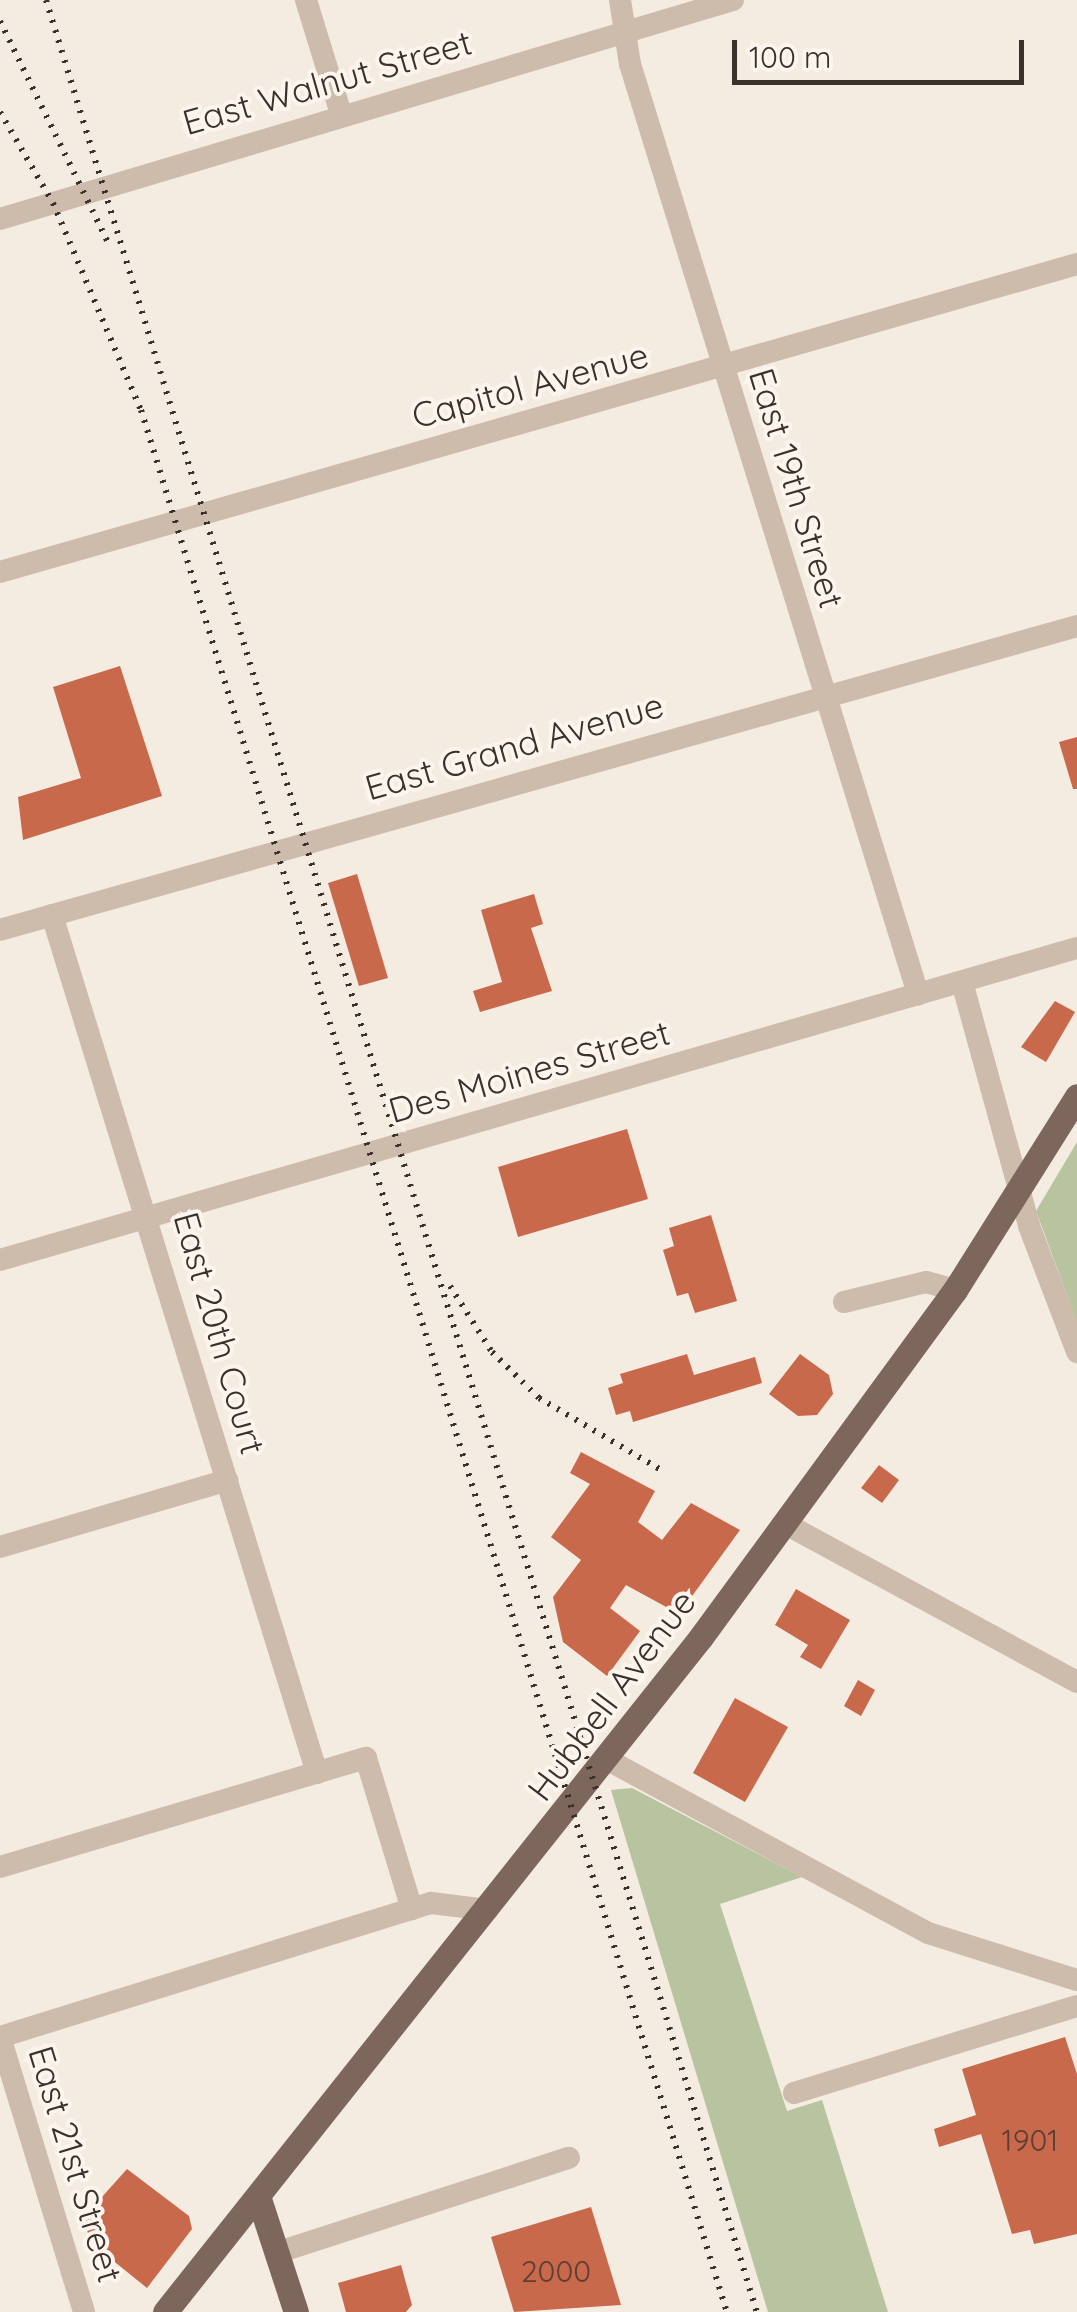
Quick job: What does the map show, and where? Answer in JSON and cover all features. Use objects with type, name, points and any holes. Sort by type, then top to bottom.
[{"type":"main road","name":"Hubbell Avenue","points":[[166,2312],[608,1760],[955,1290],[1077,1096]]},
{"type":"main road","points":[[258,2196],[296,2312]]},
{"type":"street","points":[[306,0],[341,114]]},
{"type":"street","name":"East 19th Street","points":[[620,0],[624,32],[724,368],[918,994]]},
{"type":"street","name":"East Walnut Street","points":[[0,218],[734,0]]},
{"type":"street","name":"Capitol Avenue","points":[[0,572],[1077,264]]},
{"type":"street","name":"East Grand Avenue","points":[[1048,629],[1077,614]]},
{"type":"street","name":"East Grand Avenue","points":[[0,930],[1048,629],[1077,626]]},
{"type":"street","name":"East 20th Court","points":[[52,915],[150,1216],[317,1772]]},
{"type":"street","name":"Des Moines Street","points":[[0,1260],[1077,948]]},
{"type":"street","points":[[962,982],[1020,1191],[1077,1352]]},
{"type":"street","points":[[844,1302],[926,1282],[955,1290]]},
{"type":"street","points":[[0,1547],[227,1480]]},
{"type":"street","points":[[784,1524],[1077,1682]]},
{"type":"street","points":[[0,1867],[366,1758],[412,1908]]},
{"type":"street","points":[[608,1760],[928,1933],[1077,1980]]},
{"type":"street","points":[[0,2037],[412,1908],[488,1910]]},
{"type":"street","points":[[794,2093],[1077,2006]]},
{"type":"street","name":"East 21st Street","points":[[0,2037],[84,2312]]},
{"type":"street","points":[[276,2253],[569,2158]]},
{"type":"green space","points":[[1077,1142],[1077,1322],[1036,1211]]},
{"type":"green space","points":[[632,1788],[802,1877],[720,1904],[787,2111],[822,2100],[888,2312],[768,2312],[611,1790]]},
{"type":"building","points":[[120,666],[162,796],[23,840],[18,797],[81,778],[53,687]]},
{"type":"building","points":[[1077,737],[1077,789],[1073,789],[1059,742]]},
{"type":"building","points":[[357,874],[388,978],[359,986],[328,883]]},
{"type":"building","points":[[534,894],[543,924],[531,928],[552,991],[480,1012],[473,991],[502,982],[481,910]]},
{"type":"building","points":[[1055,1001],[1075,1012],[1046,1062],[1021,1047]]},
{"type":"building","points":[[627,1129],[648,1199],[518,1237],[498,1167]]},
{"type":"building","points":[[711,1215],[737,1301],[695,1313],[688,1293],[677,1296],[663,1250],[674,1246],[669,1228]]},
{"type":"building","points":[[687,1354],[694,1375],[755,1357],[762,1383],[633,1422],[630,1411],[616,1415],[608,1388],[623,1383],[620,1374]]},
{"type":"building","points":[[800,1354],[829,1375],[833,1394],[817,1415],[798,1416],[769,1394]]},
{"type":"building","points":[[581,1452],[655,1491],[638,1522],[662,1540],[691,1503],[740,1530],[679,1614],[626,1585],[610,1608],[640,1631],[607,1676],[563,1642],[553,1597],[581,1560],[551,1537],[590,1484],[570,1473]]},
{"type":"building","points":[[879,1465],[899,1480],[882,1503],[861,1488]]},
{"type":"building","points":[[796,1589],[850,1620],[821,1669],[800,1657],[808,1645],[775,1625]]},
{"type":"building","points":[[858,1680],[875,1690],[861,1716],[844,1706]]},
{"type":"building","points":[[735,1698],[788,1727],[745,1802],[693,1773]]},
{"type":"building","points":[[1065,2037],[1077,2074],[1077,2234],[1034,2244],[1030,2230],[1012,2234],[981,2134],[939,2147],[934,2129],[976,2115],[962,2069]]},
{"type":"building","points":[[127,2169],[189,2216],[192,2229],[147,2288],[90,2242],[84,2217]]},
{"type":"building","points":[[591,2207],[621,2305],[514,2312],[491,2237]]},
{"type":"building","points":[[401,2265],[412,2305],[406,2312],[346,2312],[338,2283]]},
{"type":"railway","points":[[46,0],[757,2312]]},
{"type":"railway","points":[[0,21],[110,247]]},
{"type":"railway","points":[[0,112],[53,203],[141,410],[727,2312]]},
{"type":"railway","points":[[450,1286],[492,1352],[539,1398],[663,1471]]}]
